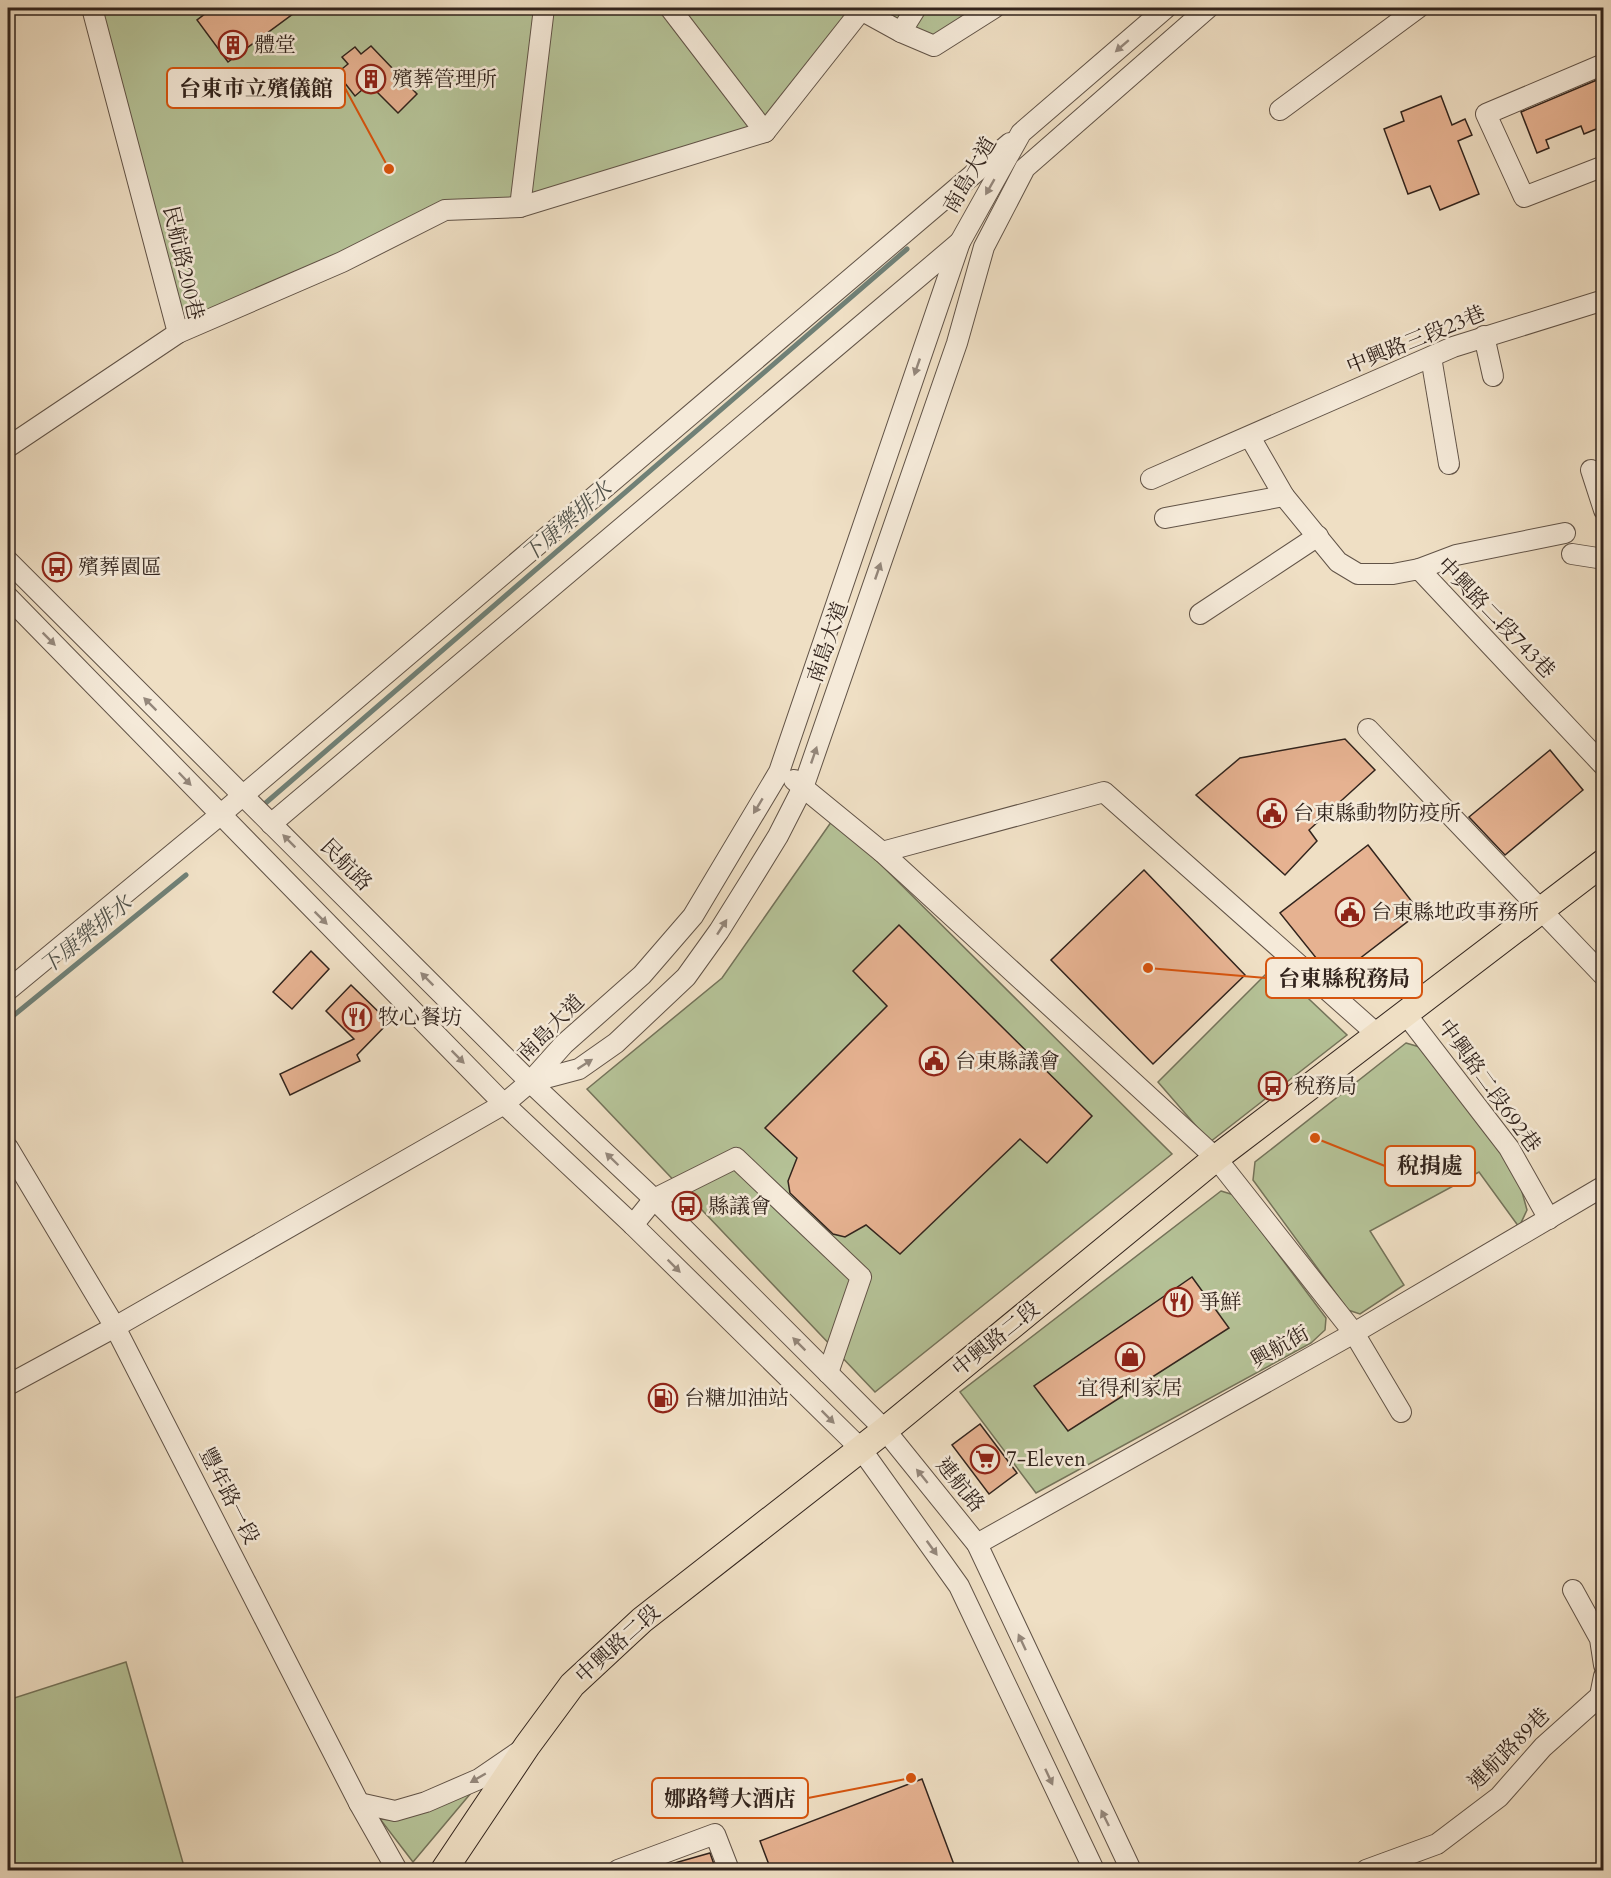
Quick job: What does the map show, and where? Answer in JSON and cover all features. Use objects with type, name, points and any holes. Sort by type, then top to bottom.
[{"type":"main road","name":"中興路二段","points":[[444,1870],[527,1746],[572,1685],[642,1620],[885,1430],[1216,1158],[1604,862]]},
{"type":"street","name":"民航路200巷","points":[[8,447],[178,333],[93,8]]},
{"type":"street","points":[[520,207],[544,8]]},
{"type":"street","points":[[670,8],[765,132]]},
{"type":"street","points":[[178,333],[342,262],[445,210],[520,207],[765,132],[862,8],[901,32],[934,46],[994,8]]},
{"type":"street","points":[[901,32],[916,8]]},
{"type":"street","name":"南島大道","points":[[530,1082],[564,1044],[642,975],[693,915],[779,772],[960,242],[1021,133],[1166,8]]},
{"type":"street","name":"南島大道","points":[[530,1082],[579,1069],[616,1043],[686,977],[725,922],[778,836],[804,785],[957,343],[984,248],[1009,198],[1025,168],[1208,8]]},
{"type":"street","points":[[1280,110],[1418,8]]},
{"type":"street","points":[[1604,64],[1486,114],[1524,197],[1604,166]]},
{"type":"street","points":[[8,990],[219,815],[1021,133]]},
{"type":"street","points":[[271,824],[960,242]]},
{"type":"street","name":"中興路三段23巷","points":[[1151,479],[1484,336],[1604,300]]},
{"type":"street","points":[[1484,336],[1493,376]]},
{"type":"street","points":[[1431,357],[1449,464]]},
{"type":"street","name":"中興路二段743巷","points":[[1250,437],[1284,496],[1338,562],[1358,574],[1393,574],[1419,569],[1604,766]]},
{"type":"street","points":[[1591,470],[1604,510]]},
{"type":"street","points":[[1164,518],[1284,496]]},
{"type":"street","points":[[1419,569],[1456,555],[1565,533]]},
{"type":"street","points":[[1200,614],[1318,537]]},
{"type":"street","points":[[1572,554],[1604,559]]},
{"type":"street","name":"民航路","points":[[8,561],[530,1082],[654,1199]]},
{"type":"street","points":[[8,597],[504,1104],[633,1224],[861,1449],[958,1586],[1094,1870]]},
{"type":"street","points":[[1368,729],[1604,976]]},
{"type":"street","points":[[779,772],[804,785],[882,852],[1216,1158],[1354,1333],[1401,1412]]},
{"type":"street","points":[[882,852],[1104,792],[1378,1035]]},
{"type":"street","name":"中興路二段692巷","points":[[1405,1013],[1509,1148],[1549,1219]]},
{"type":"street","points":[[8,1385],[115,1327],[504,1104],[530,1082]]},
{"type":"street","name":"豐年路一段","points":[[8,1148],[115,1327],[359,1803],[398,1870]]},
{"type":"street","points":[[633,1224],[654,1199],[736,1158],[861,1277],[828,1373]]},
{"type":"street","name":"興航街","points":[[977,1544],[1354,1333],[1604,1186]]},
{"type":"street","name":"連航路","points":[[654,1199],[885,1430],[977,1544],[1131,1870]]},
{"type":"street","points":[[1573,1590],[1600,1639],[1604,1665]]},
{"type":"street","name":"連航路89巷","points":[[1366,1870],[1437,1844],[1499,1797],[1543,1747],[1600,1696],[1604,1676]]},
{"type":"street","points":[[1032,1740],[1062,1728]]},
{"type":"street","points":[[359,1803],[395,1811],[426,1802],[478,1779],[527,1746]]},
{"type":"street","points":[[618,1870],[715,1834],[729,1870]]},
{"type":"green space","points":[[92,8],[1005,8],[934,46],[861,10],[765,132],[520,207],[445,210],[178,333]]},
{"type":"green space","points":[[834,818],[1172,1154],[875,1392],[587,1089],[722,978]]},
{"type":"green space","points":[[1274,966],[1347,1035],[1210,1142],[1158,1082]]},
{"type":"green space","points":[[1406,1043],[1423,1048],[1483,1124],[1519,1181],[1527,1210],[1519,1227],[1479,1172],[1370,1231],[1404,1285],[1360,1314],[1348,1310],[1253,1180],[1255,1162]]},
{"type":"green space","points":[[1221,1191],[1234,1195],[1326,1318],[1325,1330],[1311,1343],[1036,1493],[960,1392]]},
{"type":"green space","points":[[126,1662],[185,1870],[8,1870],[8,1700]]},
{"type":"green space","points":[[471,1793],[413,1862],[380,1819],[391,1820]]},
{"type":"building","name":"體堂","points":[[213,8],[301,8],[228,62],[197,20]]},
{"type":"building","name":"殯葬管理所","points":[[371,46],[417,94],[398,113],[369,84],[355,96],[337,73],[348,64],[342,57],[355,47],[361,54]]},
{"type":"building","points":[[1604,77],[1604,120],[1599,122],[1601,127],[1584,134],[1581,126],[1546,140],[1549,148],[1537,153],[1521,112]]},
{"type":"building","points":[[1441,96],[1452,125],[1465,119],[1472,135],[1458,141],[1479,194],[1440,210],[1430,186],[1408,194],[1384,129],[1404,121],[1401,112]]},
{"type":"building","name":"台東縣動物防疫所","points":[[1345,739],[1375,770],[1309,830],[1317,841],[1285,875],[1196,795],[1240,758]]},
{"type":"building","points":[[1550,750],[1583,790],[1505,855],[1469,817]]},
{"type":"building","name":"台東縣地政事務所","points":[[1368,845],[1420,912],[1333,979],[1280,913]]},
{"type":"building","points":[[1144,870],[1245,975],[1153,1064],[1051,960]]},
{"type":"building","name":"台東縣議會","points":[[899,925],[1092,1116],[1047,1163],[1020,1139],[900,1254],[866,1225],[845,1237],[833,1234],[790,1193],[788,1181],[797,1158],[765,1128],[887,1006],[853,971]]},
{"type":"building","points":[[311,951],[329,969],[292,1009],[273,992]]},
{"type":"building","points":[[351,985],[389,1022],[357,1055],[360,1061],[290,1095],[280,1074],[354,1039],[326,1011]]},
{"type":"building","name":"宜得利家居","points":[[1192,1277],[1229,1328],[1068,1431],[1034,1386]]},
{"type":"building","name":"7-Eleven","points":[[980,1424],[1017,1473],[989,1494],[952,1445]]},
{"type":"building","points":[[922,1779],[956,1870],[771,1870],[760,1841]]},
{"type":"building","points":[[710,1853],[716,1870],[664,1870],[664,1866]]},
{"type":"waterway","name":"下康樂排水","points":[[261,807],[907,249]]},
{"type":"waterway","name":"下康樂排水","points":[[8,1020],[186,875]]},
{"type":"place","name":"體堂","points":[[233,45]]},
{"type":"place","name":"殯葬管理所","points":[[371,79]]},
{"type":"place","name":"台東市立殯儀館","points":[[389,169]]},
{"type":"place","name":"殯葬園區","points":[[57,567]]},
{"type":"place","name":"台東縣動物防疫所","points":[[1272,813]]},
{"type":"place","name":"台東縣地政事務所","points":[[1350,912]]},
{"type":"place","name":"台東縣稅務局","points":[[1148,968]]},
{"type":"place","name":"牧心餐坊","points":[[357,1017]]},
{"type":"place","name":"台東縣議會","points":[[934,1061]]},
{"type":"place","name":"稅務局","points":[[1273,1086]]},
{"type":"place","name":"稅捐處","points":[[1315,1138]]},
{"type":"place","name":"縣議會","points":[[687,1206]]},
{"type":"place","name":"爭鮮","points":[[1178,1302]]},
{"type":"place","name":"宜得利家居","points":[[1130,1357]]},
{"type":"place","name":"台糖加油站","points":[[663,1398]]},
{"type":"place","name":"7-Eleven","points":[[985,1459]]},
{"type":"place","name":"娜路彎大酒店","points":[[911,1778]]}]
